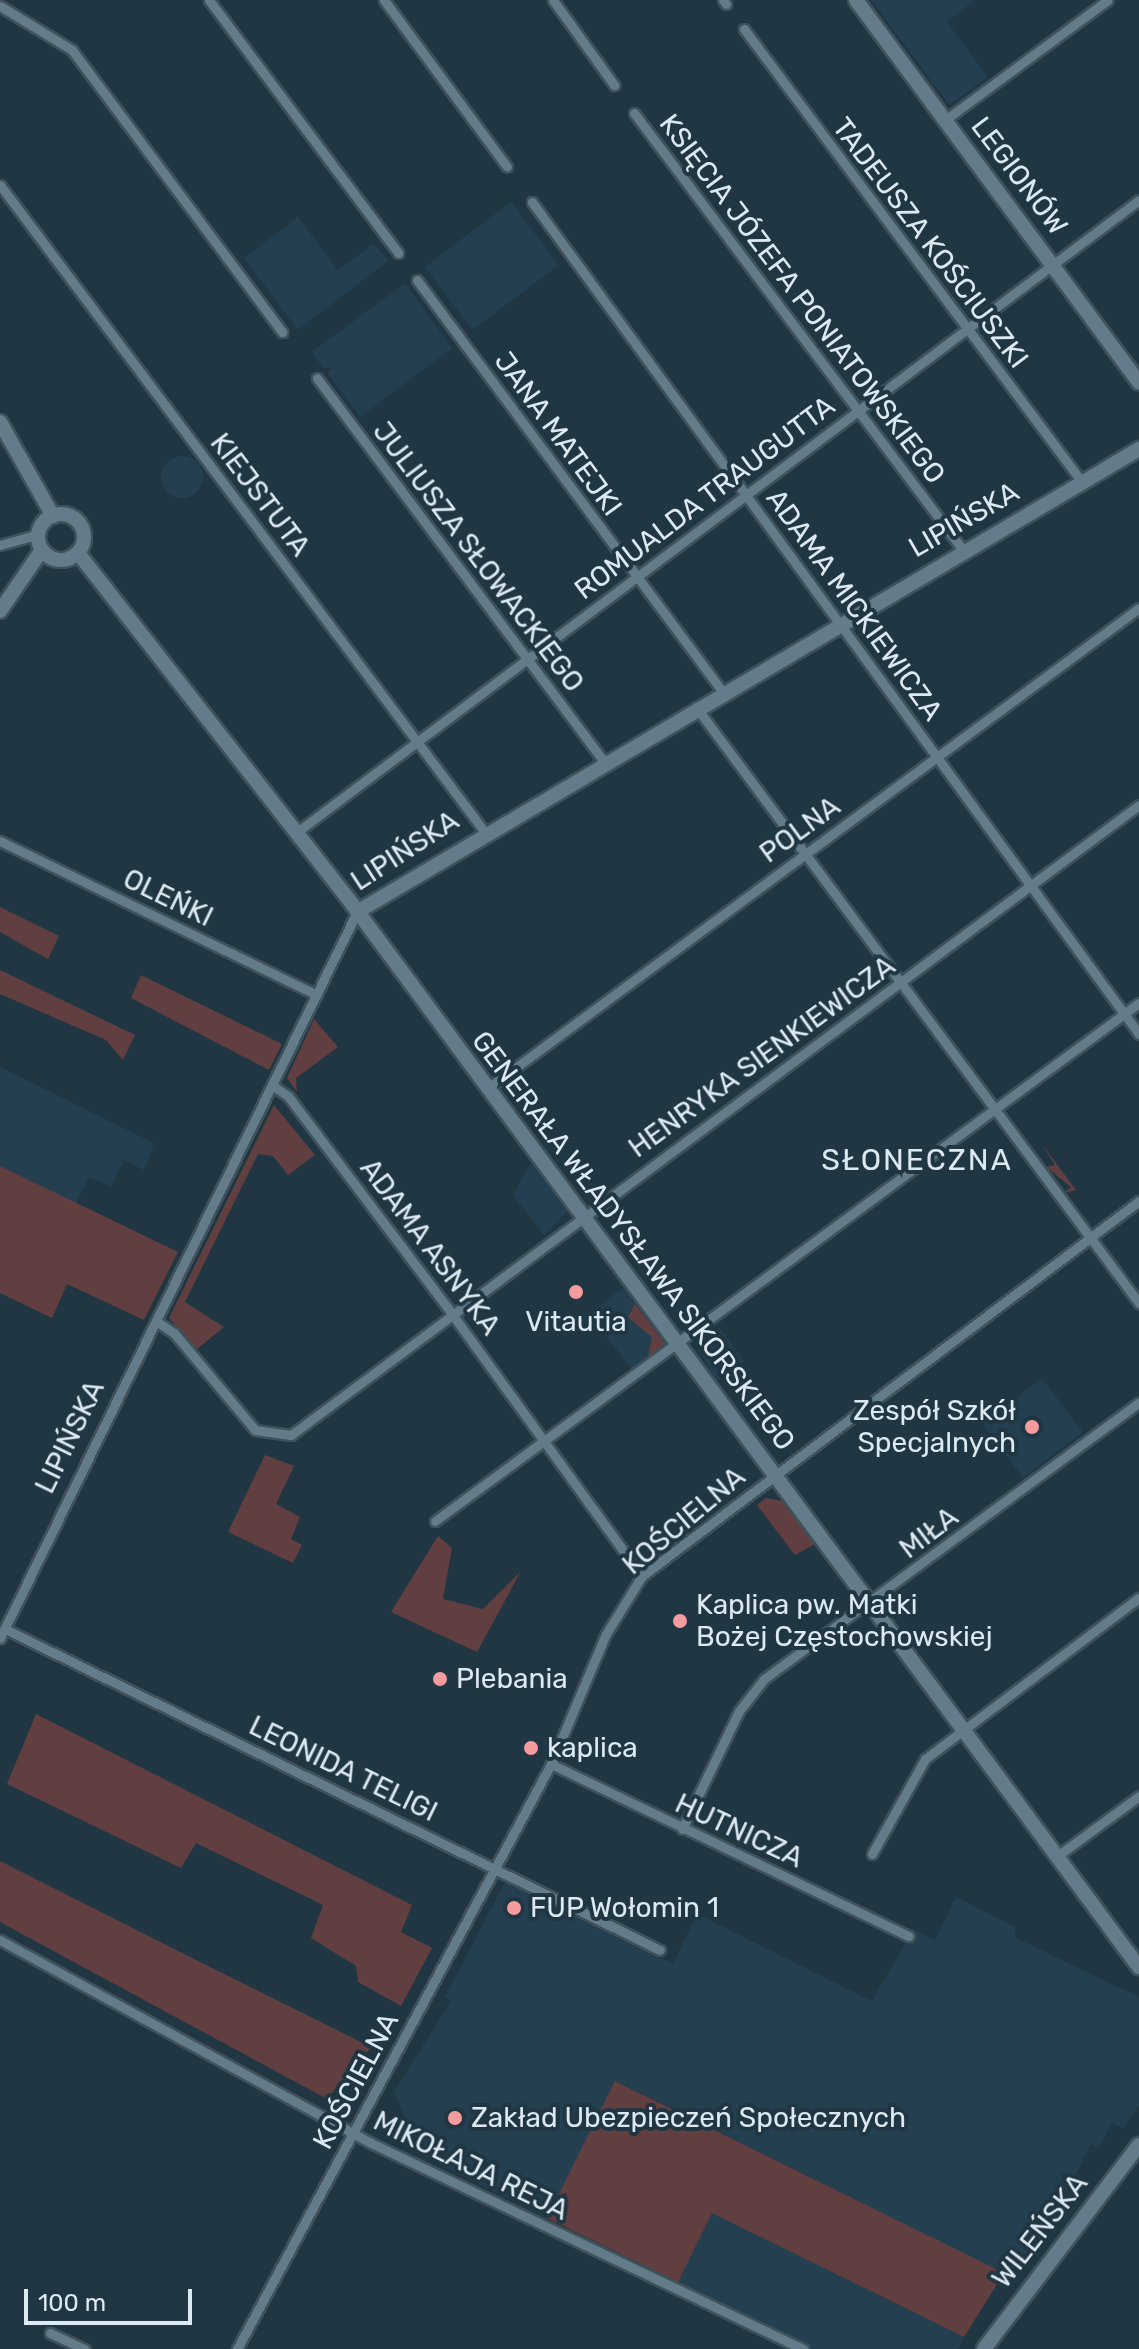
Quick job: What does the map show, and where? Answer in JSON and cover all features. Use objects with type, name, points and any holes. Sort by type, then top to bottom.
[{"type":"street","points":[[209,0],[398,253]]},
{"type":"street","points":[[384,0],[507,167]]},
{"type":"street","points":[[553,0],[614,85]]},
{"type":"street","name":"LEGIONÓW","points":[[856,0],[1139,383]]},
{"type":"street","points":[[945,120],[1108,0]]},
{"type":"street","points":[[0,6],[72,50],[282,332]]},
{"type":"street","name":"TADEUSZA KOŚCIUSZKI","points":[[744,29],[1082,482]]},
{"type":"street","name":"KSIĘCIA JÓZEFA PONIATOWSKIEGO","points":[[634,113],[963,550]]},
{"type":"street","name":"KIEJSTUTA","points":[[0,185],[484,831]]},
{"type":"street","name":"ROMUALDA TRAUGUTTA","points":[[297,832],[1051,263],[1139,200]]},
{"type":"street","name":"ADAMA MICKIEWICZA","points":[[532,202],[1139,1034]]},
{"type":"street","name":"JANA MATEJKI","points":[[417,280],[722,691]]},
{"type":"street","name":"JULIUSZA SŁOWACKIEGO","points":[[317,378],[604,762]]},
{"type":"street","points":[[0,422],[53,516],[79,523],[78,553],[59,560],[42,550]]},
{"type":"street","name":"LIPIŃSKA","points":[[3,1634],[357,912],[484,831],[1139,449]]},
{"type":"street","points":[[0,545],[39,534],[53,516]]},
{"type":"street","points":[[0,611],[42,550],[39,534]]},
{"type":"street","name":"GENERAŁA WŁADYSŁAWA SIKORSKIEGO","points":[[78,553],[297,832],[1139,1967]]},
{"type":"street","name":"POLNA","points":[[488,1088],[1139,608]]},
{"type":"street","points":[[696,707],[1139,1303]]},
{"type":"street","name":"HENRYKA SIENKIEWICZA","points":[[156,1321],[174,1333],[247,1423],[280,1437],[298,1432],[452,1314],[1139,805]]},
{"type":"street","name":"OLEŃKI","points":[[0,841],[317,995]]},
{"type":"street","points":[[435,1521],[678,1346],[1139,1003]]},
{"type":"street","name":"ADAMA ASNYKA","points":[[272,1085],[452,1314],[642,1576]]},
{"type":"street","name":"KOŚCIELNA","points":[[237,2349],[551,1764],[606,1634],[642,1576],[1139,1201]]},
{"type":"street","name":"MIŁA","points":[[682,1829],[753,1691],[1139,1403]]},
{"type":"street","points":[[872,1854],[918,1767],[962,1730],[1139,1598]]},
{"type":"street","name":"LEONIDA TELIGI","points":[[3,1634],[660,1950]]},
{"type":"street","name":"HUTNICZA","points":[[551,1764],[909,1936]]},
{"type":"street","points":[[1056,1857],[1139,1796]]},
{"type":"street","name":"MIKOŁAJA REJA","points":[[0,1940],[352,2133],[803,2349]]},
{"type":"street","name":"WILEŃSKA","points":[[984,2349],[1139,2145]]},
{"type":"street","points":[[50,2333],[84,2349]]},
{"type":"shaded area","points":[[871,0],[975,0],[947,22],[988,77],[949,105]]},
{"type":"shaded area","points":[[511,202],[559,265],[472,330],[425,267]]},
{"type":"shaded area","points":[[298,217],[338,270],[373,244],[389,260],[298,330],[244,258]]},
{"type":"shaded area","points":[[405,283],[452,348],[360,417],[327,373],[334,367],[323,368],[312,352]]},
{"type":"shaded area","points":[[182,456],[197,462],[203,477],[197,492],[182,498],[167,492],[161,477],[167,462]]},
{"type":"shaded area","points":[[0,907],[59,936],[48,959],[0,932]]},
{"type":"shaded area","points":[[0,970],[135,1035],[123,1060],[106,1040],[0,994]]},
{"type":"shaded area","points":[[141,975],[282,1044],[269,1070],[131,998]]},
{"type":"shaded area","points":[[314,1019],[338,1047],[296,1078],[297,1092],[287,1078]]},
{"type":"shaded area","points":[[0,1067],[154,1143],[144,1170],[124,1160],[111,1187],[89,1177],[76,1203],[0,1166]]},
{"type":"shaded area","points":[[274,1105],[315,1155],[288,1175],[273,1156],[258,1154],[185,1302],[224,1327],[197,1349],[169,1318]]},
{"type":"shaded area","points":[[1041,1143],[1076,1190],[1064,1193],[1071,1187],[1046,1167],[1055,1165]]},
{"type":"shaded area","points":[[531,1163],[567,1212],[544,1235],[513,1195]]},
{"type":"shaded area","points":[[0,1166],[178,1252],[144,1320],[67,1284],[52,1318],[0,1293]]},
{"type":"shaded area","points":[[623,1288],[665,1344],[632,1369],[589,1313]]},
{"type":"shaded area","points":[[635,1304],[665,1344],[648,1357],[652,1337],[628,1317]]},
{"type":"shaded area","points":[[719,1327],[744,1361],[716,1381],[696,1345]]},
{"type":"shaded area","name":"Zespół Szkół Specjalnych","points":[[1042,1378],[1083,1432],[1023,1477],[982,1423]]},
{"type":"shaded area","points":[[265,1455],[294,1466],[276,1504],[300,1517],[291,1539],[302,1545],[293,1563],[228,1532]]},
{"type":"shaded area","points":[[766,1498],[782,1501],[815,1544],[795,1555],[757,1505]]},
{"type":"shaded area","points":[[438,1536],[452,1548],[443,1599],[483,1609],[521,1571],[477,1652],[391,1612]]},
{"type":"shaded area","points":[[36,1714],[412,1905],[401,1932],[432,1948],[401,2006],[358,1982],[356,1966],[311,1938],[323,1905],[196,1843],[181,1868],[7,1784]]},
{"type":"shaded area","points":[[0,1861],[371,2047],[327,2099],[0,1922]]},
{"type":"shaded area","points":[[505,1882],[673,1964],[697,1914],[872,2001],[913,1930],[935,1940],[956,1897],[1015,1927],[1014,1937],[1139,1997],[1139,2105],[1123,2129],[1112,2123],[1099,2148],[1091,2144],[1038,2246],[1010,2276],[616,2081],[547,2218],[412,2151],[416,2143],[394,2092],[451,2001],[445,1997]]},
{"type":"shaded area","points":[[615,2081],[1004,2273],[964,2337],[712,2213],[678,2282],[547,2218]]},
{"type":"shaded area","points":[[712,2213],[964,2337],[958,2349],[815,2349],[678,2282]]},
{"type":"place","name":"Vitautia","points":[[576,1292]]},
{"type":"place","name":"Zespół Szkół Specjalnych","points":[[1032,1427]]},
{"type":"place","name":"Kaplica pw. Matki Bożej Częstochowskiej","points":[[680,1621]]},
{"type":"place","name":"Plebania","points":[[440,1679]]},
{"type":"place","name":"kaplica","points":[[531,1748]]},
{"type":"place","name":"FUP Wołomin 1","points":[[514,1908]]},
{"type":"place","name":"Zakład Ubezpieczeń Społecznych","points":[[455,2118]]},
{"type":"district","name":"SŁONECZNA","points":[[917,1160]]}]
